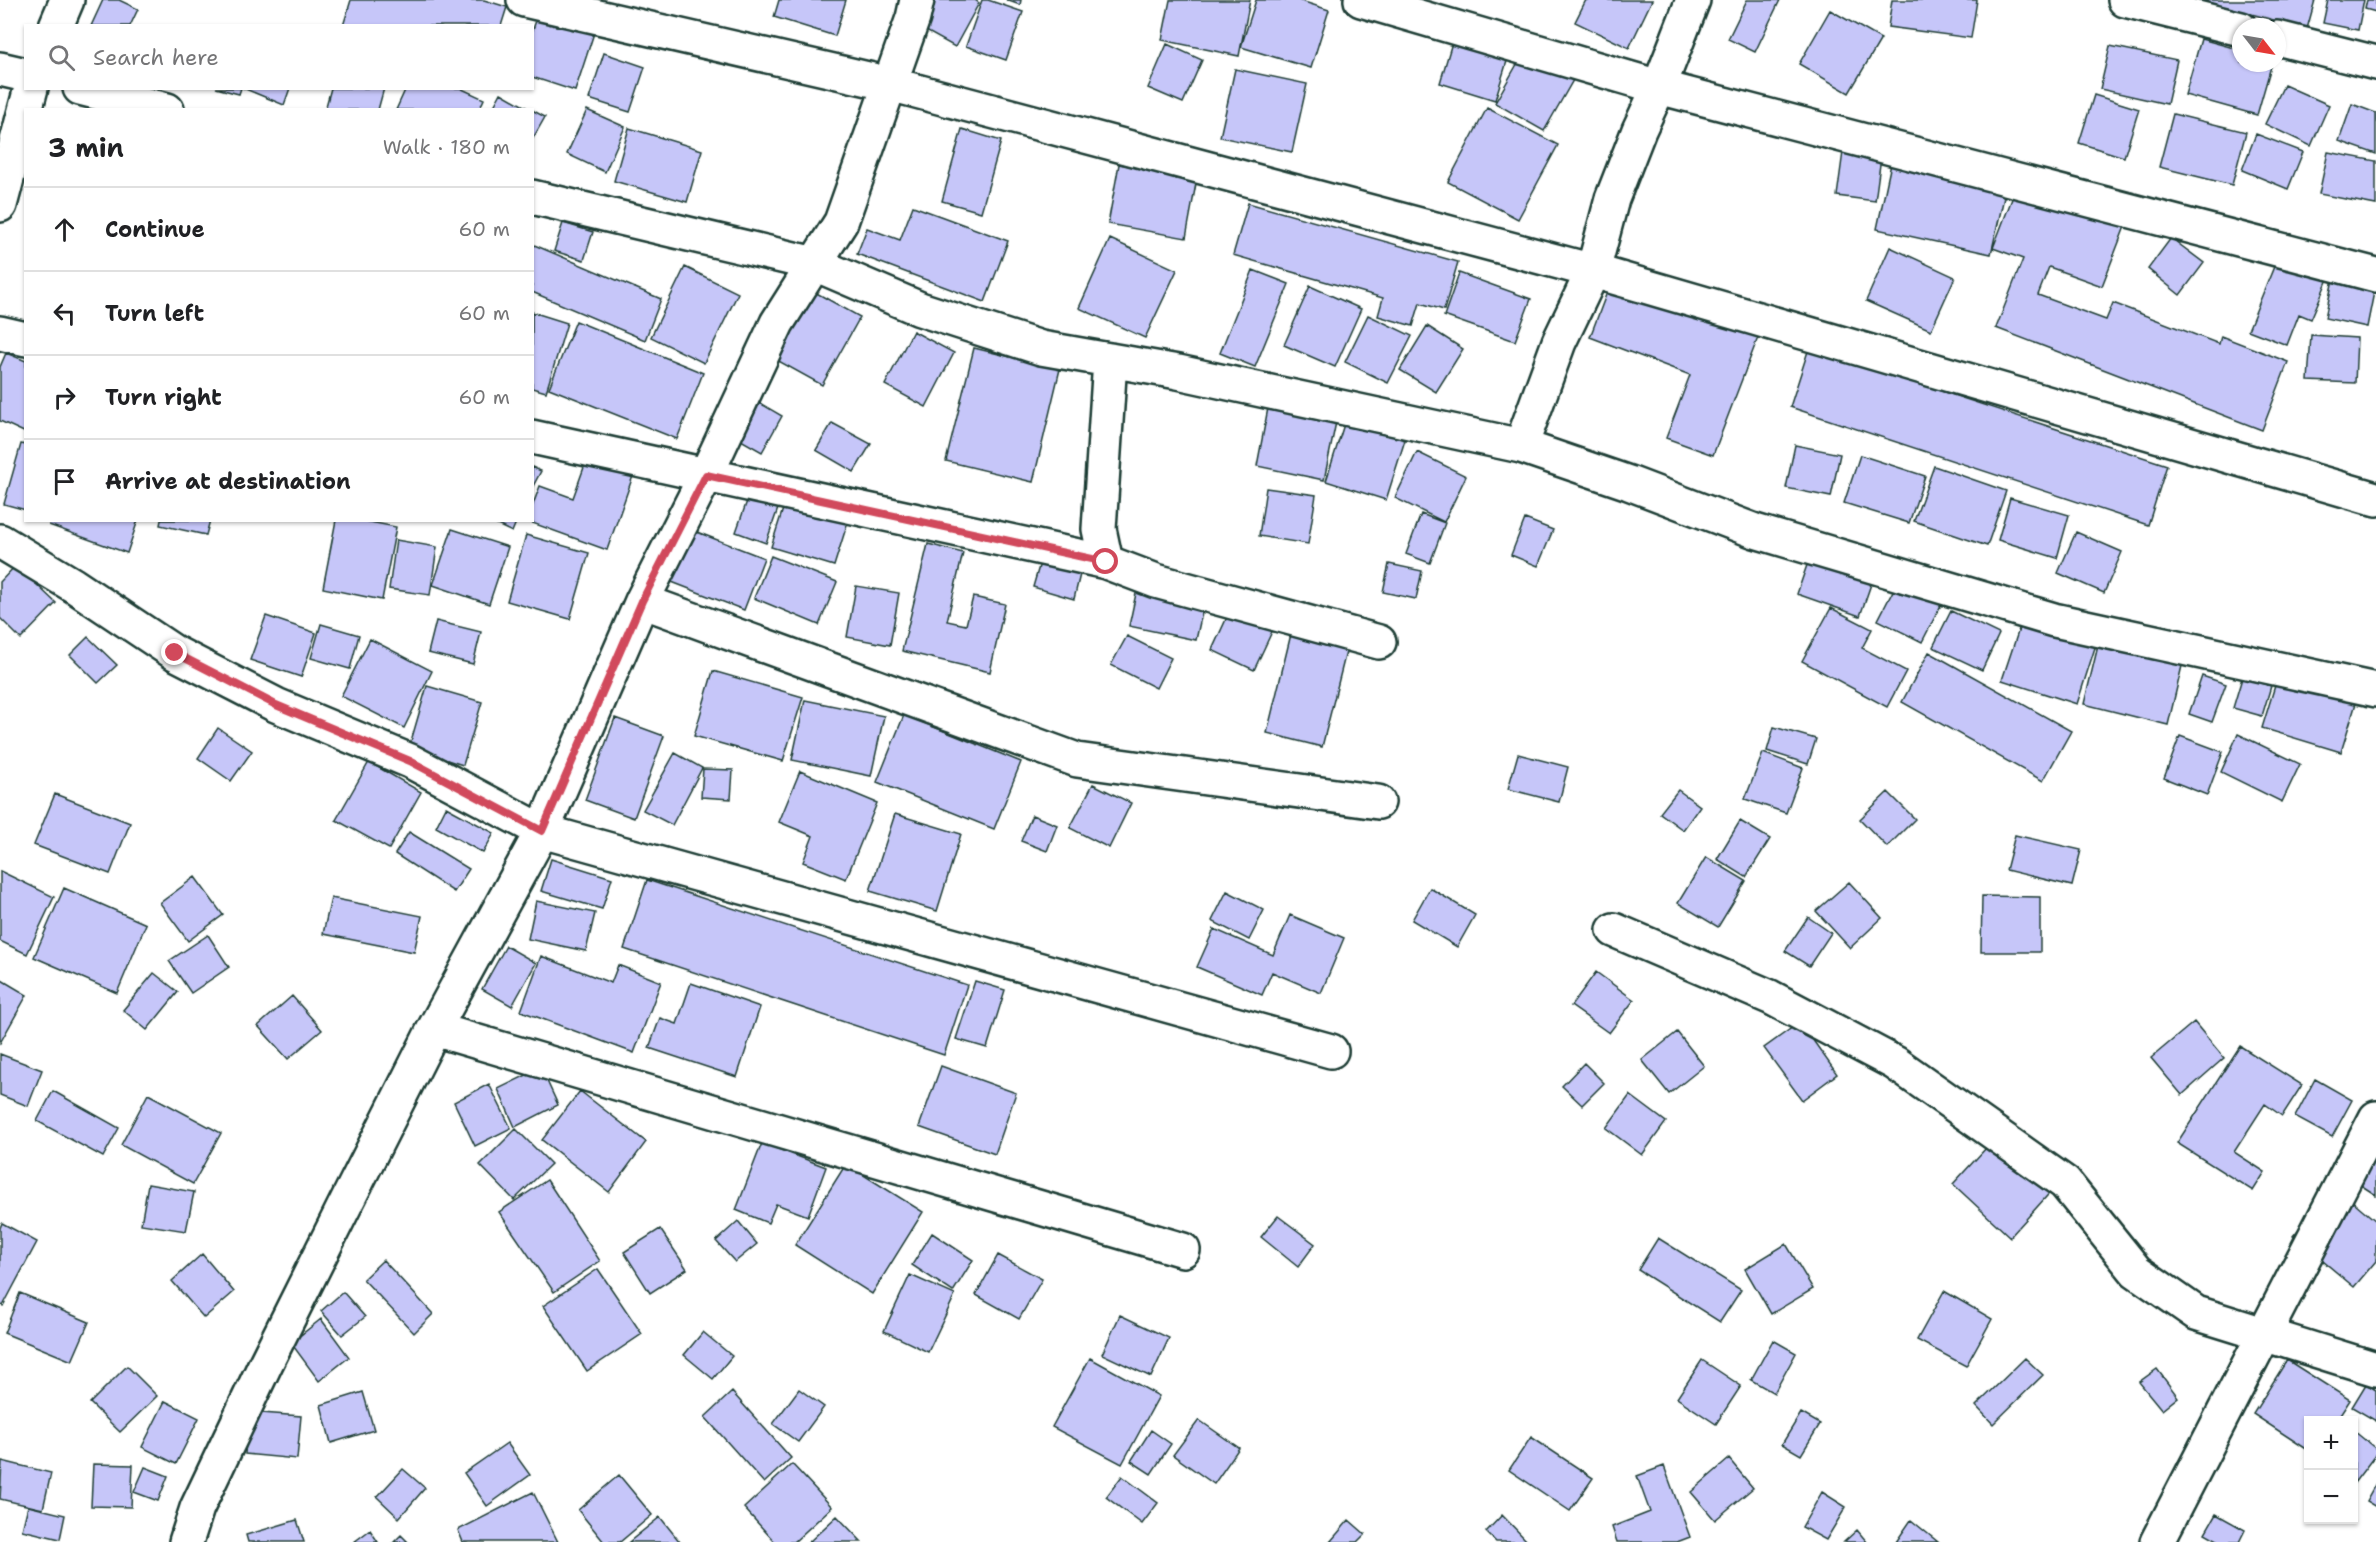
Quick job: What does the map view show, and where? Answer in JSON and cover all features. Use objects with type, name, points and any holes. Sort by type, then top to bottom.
[{"type":"street","points":[[57,24],[67,0]]},
{"type":"street","points":[[524,0],[890,84],[1593,270],[2376,499]]},
{"type":"street","points":[[186,1542],[197,1508],[266,1363],[434,1029],[542,831],[642,601],[706,475],[777,323],[841,222],[917,0]]},
{"type":"street","points":[[1361,0],[1659,87],[2376,275]]},
{"type":"street","points":[[1521,446],[1559,342],[1593,270],[1612,199],[1693,0]]},
{"type":"street","points":[[2125,0],[2232,27]]},
{"type":"street","points":[[2286,40],[2376,63]]},
{"type":"street","points":[[0,69],[24,75]]},
{"type":"street","points":[[26,108],[30,90]]},
{"type":"street","points":[[88,90],[159,108]]},
{"type":"street","points":[[0,205],[24,114]]},
{"type":"street","points":[[534,197],[815,264],[931,313],[1041,348],[1203,377],[1521,446],[1629,483],[1755,531],[2054,620],[2376,690]]},
{"type":"street","points":[[0,333],[24,339]]},
{"type":"street","points":[[1106,562],[1099,529],[1110,360]]},
{"type":"street","points":[[534,438],[1106,562],[1156,581],[1379,642]]},
{"type":"street","points":[[0,542],[73,585],[175,653],[276,705],[410,761],[542,831],[1331,1051]]},
{"type":"street","points":[[642,601],[1077,760],[1378,802]]},
{"type":"street","points":[[1614,930],[1770,997],[1895,1063],[2065,1183],[2136,1271],[2196,1312],[2376,1369]]},
{"type":"street","points":[[434,1029],[1184,1250]]},
{"type":"street","points":[[2157,1542],[2376,1118]]},
{"type":"building","points":[[103,0],[119,0],[138,9],[131,24],[92,24]]},
{"type":"building","points":[[351,0],[484,0],[507,7],[502,24],[344,24]]},
{"type":"building","points":[[779,0],[846,0],[835,36],[774,17]]},
{"type":"building","points":[[931,0],[975,0],[979,3],[955,47],[917,26]]},
{"type":"building","points":[[982,0],[1023,12],[1006,60],[966,46]]},
{"type":"building","points":[[1006,0],[1021,0],[1020,5]]},
{"type":"building","points":[[1170,0],[1250,0],[1239,56],[1162,40]]},
{"type":"building","points":[[1256,0],[1298,0],[1329,10],[1311,68],[1241,47]]},
{"type":"building","points":[[1586,0],[1652,0],[1629,48],[1575,22]]},
{"type":"building","points":[[1747,0],[1780,0],[1755,52],[1728,39]]},
{"type":"building","points":[[1892,0],[1977,0],[1971,38],[1888,27]]},
{"type":"building","points":[[2199,0],[2315,0],[2307,29],[2286,23],[2286,18],[2266,18]]},
{"type":"building","points":[[2328,0],[2364,0],[2358,30],[2323,23]]},
{"type":"building","points":[[2367,0],[2376,0],[2376,12],[2365,9]]},
{"type":"building","points":[[1830,10],[1881,39],[1849,93],[1799,64]]},
{"type":"building","points":[[538,15],[594,33],[575,91],[534,78],[534,26]]},
{"type":"building","points":[[1456,29],[1512,45],[1495,100],[1440,83]]},
{"type":"building","points":[[2201,39],[2232,48],[2232,72],[2269,72],[2257,115],[2185,95]]},
{"type":"building","points":[[1167,44],[1202,60],[1183,103],[1148,88]]},
{"type":"building","points":[[2110,46],[2177,60],[2167,104],[2100,89]]},
{"type":"building","points":[[1524,52],[1573,80],[1544,131],[1495,103]]},
{"type":"building","points":[[604,53],[645,67],[630,112],[589,99]]},
{"type":"building","points":[[1235,69],[1307,84],[1292,152],[1220,137]]},
{"type":"building","points":[[2284,85],[2329,105],[2311,146],[2265,124]]},
{"type":"building","points":[[224,90],[240,90],[239,94]]},
{"type":"building","points":[[248,90],[289,90],[284,105]]},
{"type":"building","points":[[330,90],[383,90],[379,108],[326,108]]},
{"type":"building","points":[[405,90],[464,90],[484,99],[480,108],[397,108]]},
{"type":"building","points":[[501,93],[527,108],[493,108]]},
{"type":"building","points":[[2094,95],[2139,109],[2124,157],[2079,143]]},
{"type":"building","points":[[2352,104],[2376,113],[2376,154],[2339,141]]},
{"type":"building","points":[[1487,108],[1558,145],[1518,219],[1448,182]]},
{"type":"building","points":[[587,110],[625,127],[605,172],[567,154]]},
{"type":"building","points":[[534,111],[545,117],[534,136]]},
{"type":"building","points":[[2173,114],[2246,132],[2232,185],[2159,167]]},
{"type":"building","points":[[629,128],[702,150],[687,202],[614,181]]},
{"type":"building","points":[[962,129],[1001,141],[981,212],[942,201]]},
{"type":"building","points":[[2256,134],[2303,152],[2288,189],[2242,170]]},
{"type":"building","points":[[1843,152],[1881,157],[1875,201],[1837,196]]},
{"type":"building","points":[[2328,152],[2376,161],[2376,205],[2319,194]]},
{"type":"building","points":[[1892,159],[2007,184],[1991,254],[1877,229]]},
{"type":"building","points":[[1119,164],[1197,178],[1186,238],[1108,224]]},
{"type":"building","points":[[2018,183],[2126,224],[2102,286],[2049,267],[2038,295],[2106,320],[2113,303],[2219,344],[2221,336],[2288,362],[2262,430],[1996,328],[2023,259],[1993,248]]},
{"type":"building","points":[[1248,203],[1458,262],[1444,310],[1420,303],[1413,326],[1378,316],[1383,298],[1233,255]]},
{"type":"building","points":[[913,206],[1008,241],[985,302],[857,254],[867,228],[900,240]]},
{"type":"building","points":[[563,223],[593,232],[584,260],[554,251]]},
{"type":"building","points":[[2171,238],[2204,263],[2180,295],[2148,269]]},
{"type":"building","points":[[1110,239],[1177,270],[1145,338],[1079,308]]},
{"type":"building","points":[[534,245],[661,299],[645,340],[534,293]]},
{"type":"building","points":[[1890,247],[1955,277],[1931,330],[1866,301]]},
{"type":"building","points":[[2280,252],[2331,272],[2311,319],[2299,314],[2287,345],[2248,330]]},
{"type":"building","points":[[685,267],[738,293],[704,363],[651,337]]},
{"type":"building","points":[[1253,270],[1289,284],[1255,367],[1220,353]]},
{"type":"building","points":[[1459,273],[1531,299],[1515,341],[1444,316]]},
{"type":"building","points":[[2334,274],[2376,282],[2367,327],[2325,318]]},
{"type":"building","points":[[1612,279],[1759,335],[1713,455],[1666,438],[1690,375],[1590,337]]},
{"type":"building","points":[[802,285],[860,317],[822,385],[764,353]]},
{"type":"building","points":[[1310,286],[1361,309],[1335,367],[1284,345]]},
{"type":"building","points":[[534,313],[567,323],[546,392],[534,389]]},
{"type":"building","points":[[1368,315],[1412,336],[1388,383],[1345,362]]},
{"type":"building","points":[[576,321],[703,373],[677,439],[549,388]]},
{"type":"building","points":[[1427,326],[1463,349],[1436,392],[1400,370]]},
{"type":"building","points":[[913,331],[954,353],[926,407],[885,385]]},
{"type":"building","points":[[2311,335],[2357,338],[2355,383],[2308,381]]},
{"type":"building","points":[[974,348],[1060,369],[1033,482],[946,461]]},
{"type":"building","points":[[1809,348],[2167,465],[2148,525],[1790,407]]},
{"type":"building","points":[[6,353],[24,360],[24,432],[0,421],[0,367]]},
{"type":"building","points":[[746,395],[782,416],[762,452],[725,431]]},
{"type":"building","points":[[1268,408],[1336,422],[1324,480],[1257,466]]},
{"type":"building","points":[[1345,421],[1405,440],[1386,500],[1326,481]]},
{"type":"building","points":[[832,423],[871,444],[854,472],[816,450]]},
{"type":"building","points":[[21,444],[24,445],[24,509],[4,504]]},
{"type":"building","points":[[1795,445],[1840,454],[1831,497],[1786,488]]},
{"type":"building","points":[[1417,452],[1466,476],[1444,522],[1395,498]]},
{"type":"building","points":[[1860,455],[1925,476],[1909,523],[1844,503]]},
{"type":"building","points":[[587,459],[633,476],[607,550],[530,522],[534,522],[534,502],[540,486],[573,498]]},
{"type":"building","points":[[1934,466],[2006,491],[1987,546],[1914,521]]},
{"type":"building","points":[[534,468],[541,471],[534,484]]},
{"type":"building","points":[[752,487],[782,497],[766,543],[736,532]]},
{"type":"building","points":[[1266,488],[1316,495],[1308,544],[1259,536]]},
{"type":"building","points":[[788,493],[851,512],[834,566],[771,547]]},
{"type":"building","points":[[2010,498],[2069,515],[2057,558],[1998,540]]},
{"type":"building","points":[[1421,514],[1445,523],[1430,563],[1406,554]]},
{"type":"building","points":[[1525,519],[1553,530],[1538,566],[1511,555]]},
{"type":"building","points":[[50,522],[137,522],[127,553],[49,525]]},
{"type":"building","points":[[161,522],[209,522],[206,535],[160,525]]},
{"type":"building","points":[[336,522],[370,522],[396,527],[382,600],[323,588]]},
{"type":"building","points":[[491,522],[516,522],[512,532]]},
{"type":"building","points":[[684,527],[764,558],[744,610],[664,579]]},
{"type":"building","points":[[452,529],[508,547],[489,604],[433,585]]},
{"type":"building","points":[[2076,532],[2122,552],[2104,593],[2058,573]]},
{"type":"building","points":[[526,535],[589,553],[570,619],[507,601]]},
{"type":"building","points":[[1816,539],[1879,561],[1860,616],[1797,594]]},
{"type":"building","points":[[396,540],[437,547],[430,595],[389,589]]},
{"type":"building","points":[[928,544],[963,553],[947,621],[966,625],[973,597],[1005,604],[990,672],[902,651]]},
{"type":"building","points":[[771,556],[837,582],[819,625],[754,598]]},
{"type":"building","points":[[1042,556],[1082,566],[1074,599],[1033,587]]},
{"type":"building","points":[[1389,564],[1422,571],[1416,599],[1383,592]]},
{"type":"building","points":[[16,565],[56,603],[21,639],[0,618],[0,582]]},
{"type":"building","points":[[1140,575],[1207,590],[1196,640],[1129,626]]},
{"type":"building","points":[[1897,583],[1941,605],[1922,642],[1878,620]]},
{"type":"building","points":[[856,586],[899,593],[890,645],[847,637]]},
{"type":"building","points":[[1234,602],[1277,621],[1254,670],[1212,650]]},
{"type":"building","points":[[1831,608],[1872,629],[1862,648],[1906,671],[1887,707],[1802,661]]},
{"type":"building","points":[[1951,611],[1999,634],[1982,670],[1933,647]]},
{"type":"building","points":[[2025,611],[2099,635],[2077,704],[2002,680]]},
{"type":"building","points":[[266,616],[316,633],[301,677],[250,660]]},
{"type":"building","points":[[436,621],[481,632],[473,664],[428,653]]},
{"type":"building","points":[[321,624],[359,635],[350,669],[311,658]]},
{"type":"building","points":[[2102,629],[2186,649],[2168,725],[2084,704]]},
{"type":"building","points":[[1291,634],[1347,648],[1322,747],[1267,733]]},
{"type":"building","points":[[1127,636],[1171,658],[1156,688],[1111,665]]},
{"type":"building","points":[[88,637],[117,665],[98,683],[70,655]]},
{"type":"building","points":[[370,639],[432,671],[404,728],[341,696]]},
{"type":"building","points":[[1929,652],[2071,731],[2043,781],[1902,702]]},
{"type":"building","points":[[2281,666],[2360,690],[2341,752],[2262,728]]},
{"type":"building","points":[[713,671],[803,697],[783,761],[694,736]]},
{"type":"building","points":[[2202,676],[2226,684],[2212,722],[2189,714]]},
{"type":"building","points":[[2242,678],[2271,686],[2262,716],[2233,708]]},
{"type":"building","points":[[427,686],[482,702],[463,765],[409,748]]},
{"type":"building","points":[[805,700],[884,716],[871,776],[792,760]]},
{"type":"building","points":[[904,715],[1021,762],[994,829],[877,782]]},
{"type":"building","points":[[615,718],[664,736],[634,818],[585,800]]},
{"type":"building","points":[[1774,727],[1816,739],[1808,764],[1767,751]]},
{"type":"building","points":[[218,728],[252,751],[231,781],[198,758]]},
{"type":"building","points":[[2238,734],[2300,764],[2282,802],[2221,772]]},
{"type":"building","points":[[2180,736],[2223,752],[2207,795],[2164,778]]},
{"type":"building","points":[[675,753],[702,768],[672,825],[643,810]]},
{"type":"building","points":[[1763,753],[1803,768],[1786,813],[1745,799]]},
{"type":"building","points":[[1518,754],[1568,767],[1559,802],[1508,789]]},
{"type":"building","points":[[369,762],[421,792],[389,849],[336,820]]},
{"type":"building","points":[[703,769],[733,770],[731,799],[701,797]]},
{"type":"building","points":[[800,771],[877,803],[846,879],[803,862],[813,836],[779,822]]},
{"type":"building","points":[[1093,784],[1131,803],[1109,848],[1070,828]]},
{"type":"building","points":[[1678,790],[1700,806],[1683,830],[1660,813]]},
{"type":"building","points":[[1888,792],[1915,819],[1887,847],[1860,819]]},
{"type":"building","points":[[55,794],[130,823],[110,874],[34,845]]},
{"type":"building","points":[[446,807],[494,833],[483,853],[436,827]]},
{"type":"building","points":[[895,814],[961,834],[937,911],[870,891]]},
{"type":"building","points":[[1032,815],[1057,825],[1047,851],[1021,841]]},
{"type":"building","points":[[1740,821],[1770,839],[1746,877],[1717,859]]},
{"type":"building","points":[[409,832],[469,869],[454,892],[395,854]]},
{"type":"building","points":[[2015,835],[2081,850],[2072,886],[2006,870]]},
{"type":"building","points":[[1706,857],[1746,881],[1718,927],[1678,903]]},
{"type":"building","points":[[551,859],[612,878],[602,909],[541,891]]},
{"type":"building","points":[[0,871],[54,897],[27,954],[0,941]]},
{"type":"building","points":[[195,877],[223,915],[188,941],[160,903]]},
{"type":"building","points":[[647,880],[967,985],[944,1055],[624,949]]},
{"type":"building","points":[[1849,882],[1882,918],[1850,948],[1816,911]]},
{"type":"building","points":[[64,888],[146,924],[117,993],[34,957]]},
{"type":"building","points":[[1430,888],[1475,915],[1457,947],[1412,920]]},
{"type":"building","points":[[1227,891],[1264,910],[1249,940],[1212,921]]},
{"type":"building","points":[[1982,896],[2040,897],[2040,952],[1981,952]]},
{"type":"building","points":[[331,898],[422,916],[414,952],[323,934]]},
{"type":"building","points":[[536,901],[595,913],[586,951],[528,939]]},
{"type":"building","points":[[1290,915],[1344,938],[1321,993],[1272,972],[1262,995],[1197,967],[1214,929],[1273,955]]},
{"type":"building","points":[[1808,917],[1831,933],[1809,966],[1785,951]]},
{"type":"building","points":[[208,935],[229,967],[191,993],[169,961]]},
{"type":"building","points":[[506,946],[536,963],[512,1006],[482,989]]},
{"type":"building","points":[[541,956],[611,983],[618,965],[661,982],[634,1053],[521,1011]]},
{"type":"building","points":[[1596,972],[1634,1000],[1609,1033],[1571,1006]]},
{"type":"building","points":[[154,973],[178,992],[147,1030],[123,1010]]},
{"type":"building","points":[[0,979],[27,995],[0,1043]]},
{"type":"building","points":[[975,981],[1005,990],[987,1048],[956,1039]]},
{"type":"building","points":[[691,983],[760,1007],[737,1077],[649,1048],[660,1018],[677,1024]]},
{"type":"building","points":[[292,996],[322,1030],[288,1059],[258,1026]]},
{"type":"building","points":[[1800,1022],[1837,1074],[1802,1100],[1764,1048]]},
{"type":"building","points":[[2194,1022],[2224,1058],[2182,1095],[2151,1058]]},
{"type":"building","points":[[1677,1032],[1704,1066],[1669,1094],[1642,1060]]},
{"type":"building","points":[[2240,1046],[2302,1085],[2282,1116],[2265,1104],[2234,1152],[2265,1172],[2253,1191],[2177,1143]]},
{"type":"building","points":[[0,1054],[42,1070],[28,1106],[0,1095]]},
{"type":"building","points":[[1584,1063],[1604,1083],[1582,1105],[1562,1086]]},
{"type":"building","points":[[941,1066],[1016,1093],[995,1154],[919,1127]]},
{"type":"building","points":[[541,1068],[558,1105],[515,1127],[498,1089]]},
{"type":"building","points":[[2315,1079],[2352,1100],[2332,1137],[2295,1117]]},
{"type":"building","points":[[489,1084],[511,1128],[475,1146],[454,1102]]},
{"type":"building","points":[[53,1091],[119,1128],[103,1157],[37,1121]]},
{"type":"building","points":[[580,1091],[646,1142],[609,1192],[542,1140]]},
{"type":"building","points":[[148,1094],[221,1133],[193,1184],[121,1145]]},
{"type":"building","points":[[1630,1095],[1666,1122],[1642,1155],[1606,1128]]},
{"type":"building","points":[[516,1129],[551,1164],[514,1200],[480,1165]]},
{"type":"building","points":[[2376,1134],[2376,1195],[2342,1173]]},
{"type":"building","points":[[1998,1135],[2055,1187],[2010,1237],[1953,1184]]},
{"type":"building","points":[[762,1143],[826,1167],[808,1216],[776,1204],[768,1223],[736,1210]]},
{"type":"building","points":[[846,1164],[923,1212],[872,1294],[795,1245]]},
{"type":"building","points":[[547,1180],[600,1261],[554,1292],[499,1212]]},
{"type":"building","points":[[148,1184],[194,1192],[186,1231],[141,1224]]},
{"type":"building","points":[[2335,1186],[2376,1221],[2376,1261],[2354,1287],[2293,1236]]},
{"type":"building","points":[[1278,1216],[1315,1244],[1298,1267],[1261,1237]]},
{"type":"building","points":[[738,1221],[757,1244],[735,1262],[716,1241]]},
{"type":"building","points":[[2,1223],[37,1242],[3,1306],[0,1304],[0,1228]]},
{"type":"building","points":[[660,1229],[687,1269],[650,1293],[624,1252]]},
{"type":"building","points":[[932,1233],[973,1260],[953,1292],[912,1265]]},
{"type":"building","points":[[1658,1238],[1741,1290],[1720,1322],[1638,1270]]},
{"type":"building","points":[[1786,1244],[1813,1289],[1771,1314],[1745,1269]]},
{"type":"building","points":[[202,1254],[234,1292],[204,1318],[172,1281]]},
{"type":"building","points":[[998,1255],[1042,1279],[1019,1319],[976,1295]]},
{"type":"building","points":[[383,1260],[433,1314],[414,1333],[363,1279]]},
{"type":"building","points":[[598,1269],[642,1334],[587,1371],[543,1306]]},
{"type":"building","points":[[910,1275],[955,1295],[928,1352],[884,1331]]},
{"type":"building","points":[[1944,1291],[1992,1319],[1966,1366],[1917,1340]]},
{"type":"building","points":[[343,1292],[365,1317],[342,1335],[321,1311]]},
{"type":"building","points":[[20,1293],[89,1322],[72,1361],[4,1333]]},
{"type":"building","points":[[1120,1315],[1169,1338],[1151,1377],[1102,1354]]},
{"type":"building","points":[[321,1319],[349,1357],[319,1381],[291,1343]]},
{"type":"building","points":[[703,1332],[732,1356],[713,1379],[684,1355]]},
{"type":"building","points":[[1773,1340],[1796,1353],[1774,1393],[1751,1380]]},
{"type":"building","points":[[1090,1358],[1159,1396],[1122,1464],[1052,1427]]},
{"type":"building","points":[[2025,1358],[2043,1375],[1993,1424],[1976,1406]]},
{"type":"building","points":[[1702,1360],[1741,1386],[1716,1424],[1677,1398]]},
{"type":"building","points":[[2287,1360],[2350,1400],[2340,1416],[2304,1416],[2304,1447],[2253,1414]]},
{"type":"building","points":[[127,1366],[157,1396],[120,1432],[90,1403]]},
{"type":"building","points":[[2157,1369],[2178,1397],[2162,1410],[2139,1382]]},
{"type":"building","points":[[2366,1384],[2376,1390],[2376,1421],[2352,1407]]},
{"type":"building","points":[[799,1389],[824,1407],[798,1442],[773,1424]]},
{"type":"building","points":[[363,1392],[374,1430],[331,1443],[321,1405]]},
{"type":"building","points":[[732,1392],[791,1458],[764,1483],[705,1417]]},
{"type":"building","points":[[165,1401],[199,1418],[176,1464],[142,1447]]},
{"type":"building","points":[[248,1412],[301,1416],[297,1459],[245,1454]]},
{"type":"building","points":[[1801,1413],[1820,1424],[1801,1455],[1782,1444]]},
{"type":"building","points":[[1199,1420],[1239,1448],[1214,1484],[1173,1455]]},
{"type":"building","points":[[1151,1430],[1171,1444],[1151,1474],[1131,1461]]},
{"type":"building","points":[[2358,1434],[2376,1449],[2376,1454],[2358,1478]]},
{"type":"building","points":[[1531,1437],[1593,1478],[1570,1511],[1509,1470]]},
{"type":"building","points":[[507,1443],[530,1475],[487,1506],[464,1473]]},
{"type":"building","points":[[1729,1459],[1753,1488],[1715,1520],[1691,1492]]},
{"type":"building","points":[[2,1461],[51,1473],[43,1509],[0,1499]]},
{"type":"building","points":[[93,1464],[133,1465],[131,1507],[91,1506]]},
{"type":"building","points":[[792,1464],[832,1507],[794,1542],[775,1542],[744,1508]]},
{"type":"building","points":[[1664,1466],[1690,1537],[1677,1542],[1617,1542],[1612,1527],[1650,1512],[1637,1476]]},
{"type":"building","points":[[145,1467],[168,1476],[158,1501],[134,1492]]},
{"type":"building","points":[[403,1469],[425,1488],[399,1518],[377,1497]]},
{"type":"building","points":[[619,1475],[652,1515],[620,1542],[604,1542],[578,1510]]},
{"type":"building","points":[[1122,1476],[1158,1503],[1142,1524],[1106,1497]]},
{"type":"building","points":[[2376,1483],[2376,1507],[2366,1501]]},
{"type":"building","points":[[533,1492],[558,1542],[463,1542],[458,1530]]},
{"type":"building","points":[[1822,1492],[1846,1507],[1826,1540],[1802,1527]]},
{"type":"building","points":[[28,1506],[65,1515],[60,1539],[22,1530]]},
{"type":"building","points":[[2216,1514],[2245,1530],[2239,1542],[2221,1542],[2205,1533]]},
{"type":"building","points":[[1502,1515],[1528,1542],[1496,1542],[1486,1532]]},
{"type":"building","points":[[837,1516],[862,1542],[809,1542]]},
{"type":"building","points":[[660,1517],[680,1542],[629,1542]]},
{"type":"building","points":[[297,1520],[304,1542],[248,1542],[246,1535]]},
{"type":"building","points":[[1349,1520],[1365,1534],[1357,1542],[1330,1542]]},
{"type":"building","points":[[1911,1520],[1938,1542],[1896,1542]]},
{"type":"building","points":[[370,1530],[378,1542],[354,1542]]},
{"type":"building","points":[[1857,1530],[1867,1542],[1844,1542]]},
{"type":"building","points":[[401,1535],[408,1542],[394,1542]]},
{"type":"route","points":[[175,653],[276,705],[410,761],[542,831],[642,601],[706,475],[1106,562]]}]
